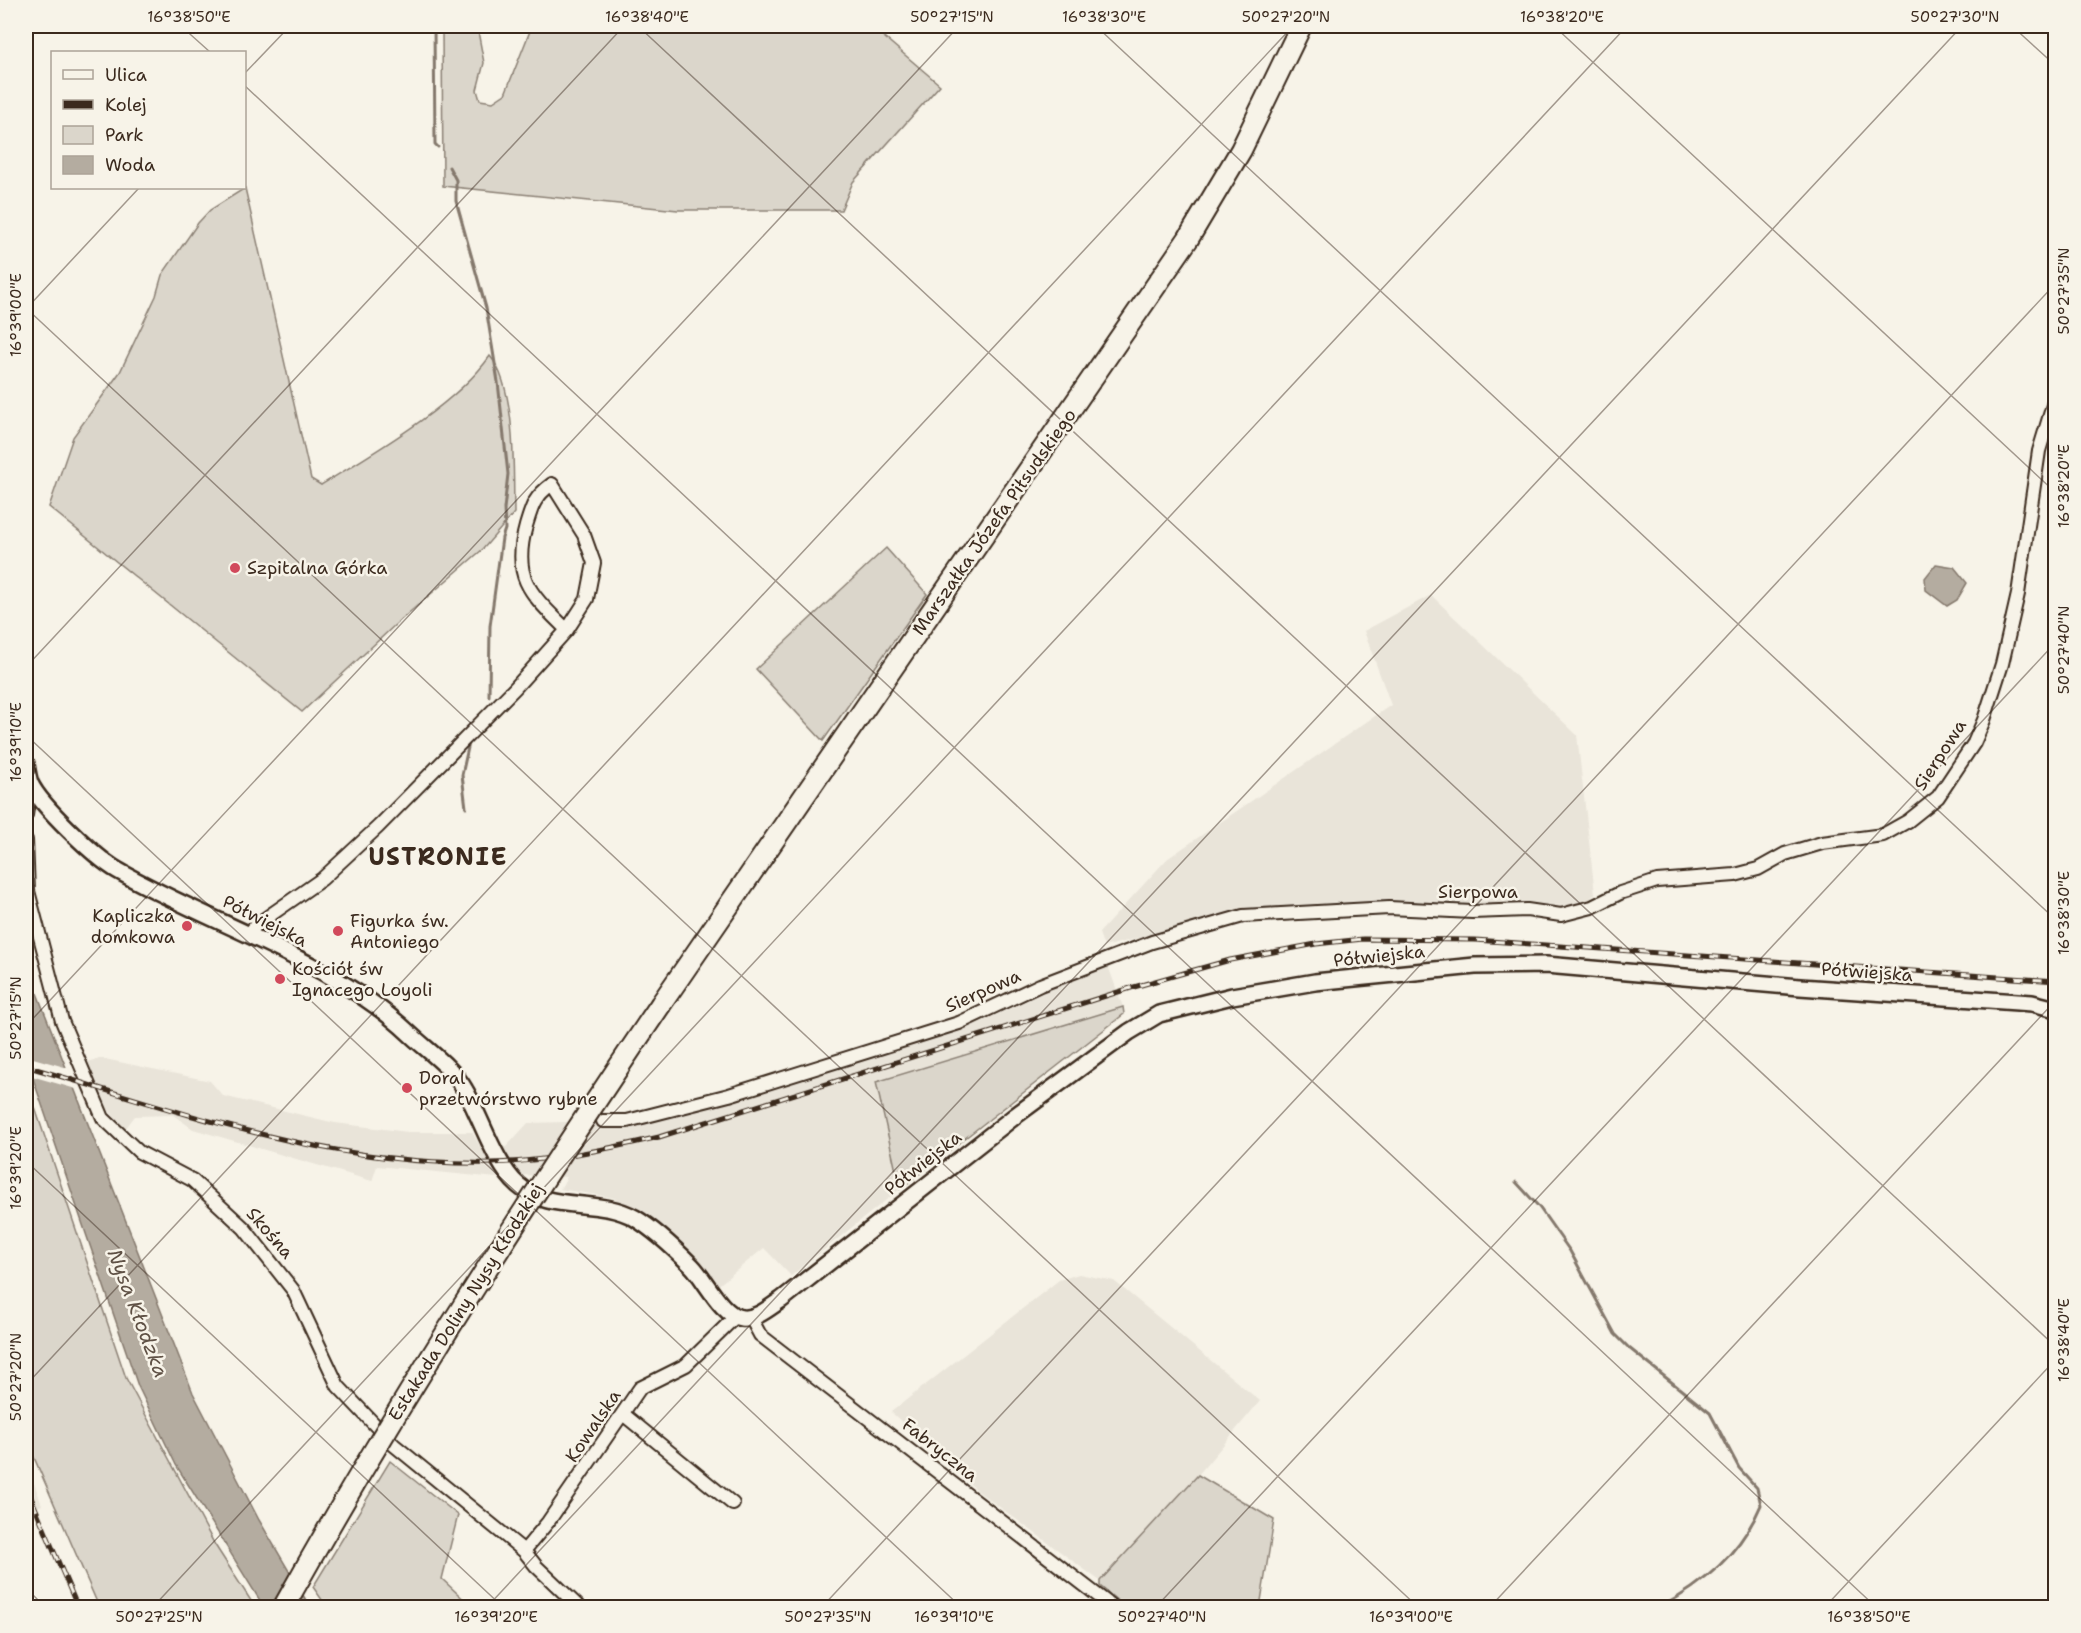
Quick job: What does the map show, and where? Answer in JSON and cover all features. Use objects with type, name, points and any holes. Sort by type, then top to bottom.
[{"type":"highway","name":"Marszałka Józefa Piłsudskiego","points":[[662,1004],[1188,239],[1246,142],[1301,26]]},
{"type":"highway","name":"Estakada Doliny Nysy Kłodzkiej","points":[[283,1608],[330,1524],[457,1314],[662,1004]]},
{"type":"street","name":"Sierpowa","points":[[603,1121],[627,1121],[729,1095],[937,1030],[1152,942],[1243,916],[1389,908],[1472,912],[1527,910],[1562,915],[1592,907],[1620,893],[1657,881],[1735,875],[1758,869],[1785,854],[1822,843],[1883,835],[1908,821],[1938,797],[1974,743],[1984,720],[2002,664],[2018,594],[2039,451],[2055,395]]},
{"type":"street","points":[[249,934],[256,925],[322,879],[378,827],[508,695],[567,630],[587,599],[594,563],[584,535],[552,484],[537,495],[521,545],[520,571],[539,602],[567,630]]},
{"type":"street","name":"Półwiejska","points":[[26,764],[31,784],[55,814],[115,869],[249,934],[357,993],[394,1018],[460,1082],[506,1172],[523,1189],[529,1193],[570,1203],[610,1208],[636,1219],[695,1268],[718,1301],[743,1317],[781,1300],[1005,1123],[1129,1032],[1159,1014],[1232,996],[1315,982],[1475,966],[1546,965],[1800,987],[2032,1003],[2055,1009]]},
{"type":"street","points":[[26,815],[31,784]]},
{"type":"street","name":"Skośna","points":[[26,840],[28,891],[62,1021],[103,1118],[139,1152],[192,1180],[244,1228],[293,1290],[338,1386],[394,1445],[524,1551],[579,1608]]},
{"type":"street","name":"Kowalska","points":[[524,1551],[548,1522],[640,1388],[686,1365],[743,1317]]},
{"type":"street","name":"Fabryczna","points":[[743,1317],[760,1335],[1114,1608]]},
{"type":"street","points":[[623,1414],[733,1504]]},
{"type":"shaded area","points":[[1431,595],[1577,735],[1595,894],[1583,905],[1242,911],[1104,947],[1099,933],[1167,859],[1391,705],[1364,631]]},
{"type":"shaded area","points":[[1107,963],[1123,1007],[876,1082],[900,1189],[791,1276],[764,1248],[715,1288],[691,1257],[614,1198],[560,1189],[567,1177],[521,1175],[497,1178],[377,1166],[372,1181],[193,1129],[173,1115],[135,1116],[125,1129],[105,1106],[84,1063],[100,1058],[210,1081],[223,1096],[335,1123],[408,1132],[472,1132],[480,1146],[506,1147],[528,1123],[567,1122],[626,1126],[690,1110],[981,1022]]},
{"type":"shaded area","points":[[1079,1274],[1114,1281],[1260,1401],[1198,1475],[1100,1581],[979,1492],[891,1412],[1059,1280]]},
{"type":"shaded area","points":[[26,1461],[42,1505],[26,1512]]},
{"type":"green space","points":[[442,26],[477,26],[484,63],[477,90],[480,100],[493,102],[505,94],[532,26],[871,26],[940,85],[853,182],[841,210],[678,210],[443,186]]},
{"type":"green space","points":[[245,189],[311,479],[321,485],[412,427],[457,392],[490,356],[499,370],[509,409],[512,431],[514,513],[483,549],[396,624],[302,712],[49,507],[73,437],[120,372],[156,296],[162,275],[198,223],[210,210]]},
{"type":"green space","points":[[886,548],[927,594],[823,741],[756,669]]},
{"type":"green space","points":[[1123,1007],[1124,1014],[900,1189],[876,1082]]},
{"type":"green space","points":[[26,1081],[126,1378],[215,1545],[255,1607],[99,1607],[26,1439]]},
{"type":"green space","points":[[390,1461],[458,1515],[442,1579],[472,1607],[327,1607],[313,1587]]},
{"type":"green space","points":[[1198,1475],[1274,1520],[1260,1607],[1125,1607],[1100,1586],[1100,1581]]},
{"type":"water","points":[[1936,564],[1954,567],[1967,583],[1957,600],[1947,606],[1926,590],[1925,578]]},
{"type":"water","name":"Nysa Kłodzka","points":[[26,965],[193,1393],[259,1520],[310,1607],[264,1607],[176,1465],[138,1386],[26,1058]]},
{"type":"pier","points":[[26,1056],[68,1068],[76,1089],[28,1075]]},
{"type":"waterway","points":[[434,26],[435,144],[438,147]]},
{"type":"waterway","points":[[449,167],[456,180],[456,201],[486,308],[498,382],[508,474],[504,509],[505,529],[490,626],[489,696]]},
{"type":"waterway","points":[[466,808],[462,775],[469,743]]},
{"type":"waterway","points":[[1516,1182],[1539,1207],[1570,1251],[1615,1334],[1629,1348],[1710,1413],[1739,1468],[1757,1488],[1761,1505],[1753,1522],[1732,1552],[1706,1578],[1659,1608]]},
{"type":"railway","points":[[26,1066],[198,1118],[314,1146],[373,1156],[432,1162],[492,1163],[576,1154],[659,1137],[1134,987],[1230,960],[1316,944],[1363,939],[1475,940],[2056,981]]},
{"type":"railway","points":[[26,1486],[78,1608]]},
{"type":"place","name":"Szpitalna Górka","points":[[235,568]]},
{"type":"place","name":"Kapliczka domkowa","points":[[187,926]]},
{"type":"place","name":"Figurka św. Antoniego","points":[[338,931]]},
{"type":"place","name":"Kościół św Ignacego Loyoli","points":[[280,979]]},
{"type":"place","name":"Doral przetwórstwo rybne","points":[[407,1088]]},
{"type":"district","name":"USTRONIE","points":[[438,857]]}]
